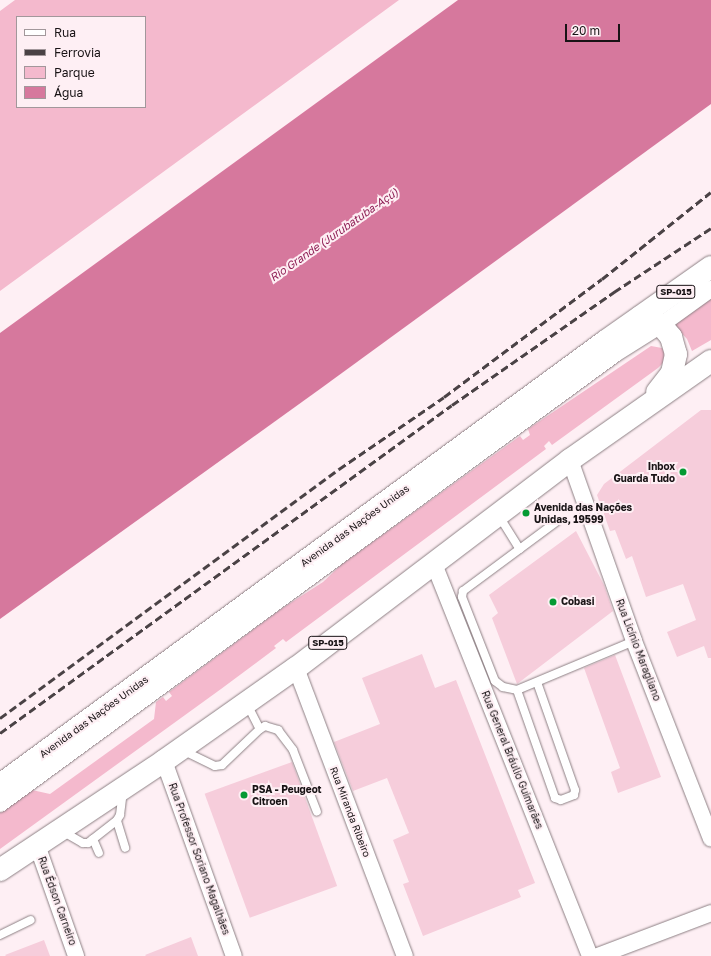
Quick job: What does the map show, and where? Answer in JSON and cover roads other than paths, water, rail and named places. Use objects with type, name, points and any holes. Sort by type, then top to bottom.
[{"type":"highway","name":"Avenida das Nações Unidas","points":[[0,785],[640,317],[711,267]]},
{"type":"highway","points":[[640,317],[661,325],[671,337],[676,354],[672,373],[648,404]]},
{"type":"highway","name":"SP-015","points":[[0,870],[173,755],[296,668],[570,460],[711,361]]},
{"type":"street","points":[[0,804],[615,354],[661,325],[711,289]]},
{"type":"street","name":"Rua Licínio Maragliano","points":[[570,460],[634,641],[711,838]]},
{"type":"street","name":"Rua General Bráulio Guimarães","points":[[434,564],[590,956]]},
{"type":"street","name":"Rua Miranda Ribeiro","points":[[296,668],[405,956]]},
{"type":"street","name":"Rua Professor Soriano Magalhães","points":[[173,755],[234,956]]},
{"type":"street","name":"Rua Édson Carneiro","points":[[37,845],[76,956]]},
{"type":"street","points":[[598,956],[711,913]]},
{"type":"lane","points":[[498,515],[520,549]]},
{"type":"lane","points":[[556,522],[463,591],[462,597],[495,681],[503,687],[517,690],[634,641]]},
{"type":"lane","points":[[517,690],[556,798],[561,800],[574,795],[575,790],[536,682]]},
{"type":"lane","points":[[246,703],[260,728]]},
{"type":"lane","points":[[173,755],[215,766],[222,765],[260,728],[265,726],[278,730],[288,741],[293,750],[316,812]]},
{"type":"lane","points":[[60,830],[82,843],[88,843],[116,821],[120,815],[124,788]]},
{"type":"lane","points":[[116,821],[125,848]]},
{"type":"lane","points":[[93,839],[99,853]]},
{"type":"lane","points":[[1,934],[31,920]]},
{"type":"water","name":"Rio Grande (Jurubatuba-Açú)","points":[[458,0],[711,0],[711,104],[320,389],[0,619],[0,333]]},
{"type":"railway","points":[[0,718],[339,469],[444,397],[602,279],[711,192]]},
{"type":"railway","points":[[0,733],[452,405],[614,292],[711,228]]},
{"type":"place","name":"Inbox Guarda Tudo","points":[[683,472]]},
{"type":"place","name":"Avenida das Nações Unidas, 19599","points":[[526,513]]},
{"type":"place","name":"Cobasi","points":[[553,602]]},
{"type":"place","name":"PSA - Peugeot Citroen","points":[[244,795]]}]
